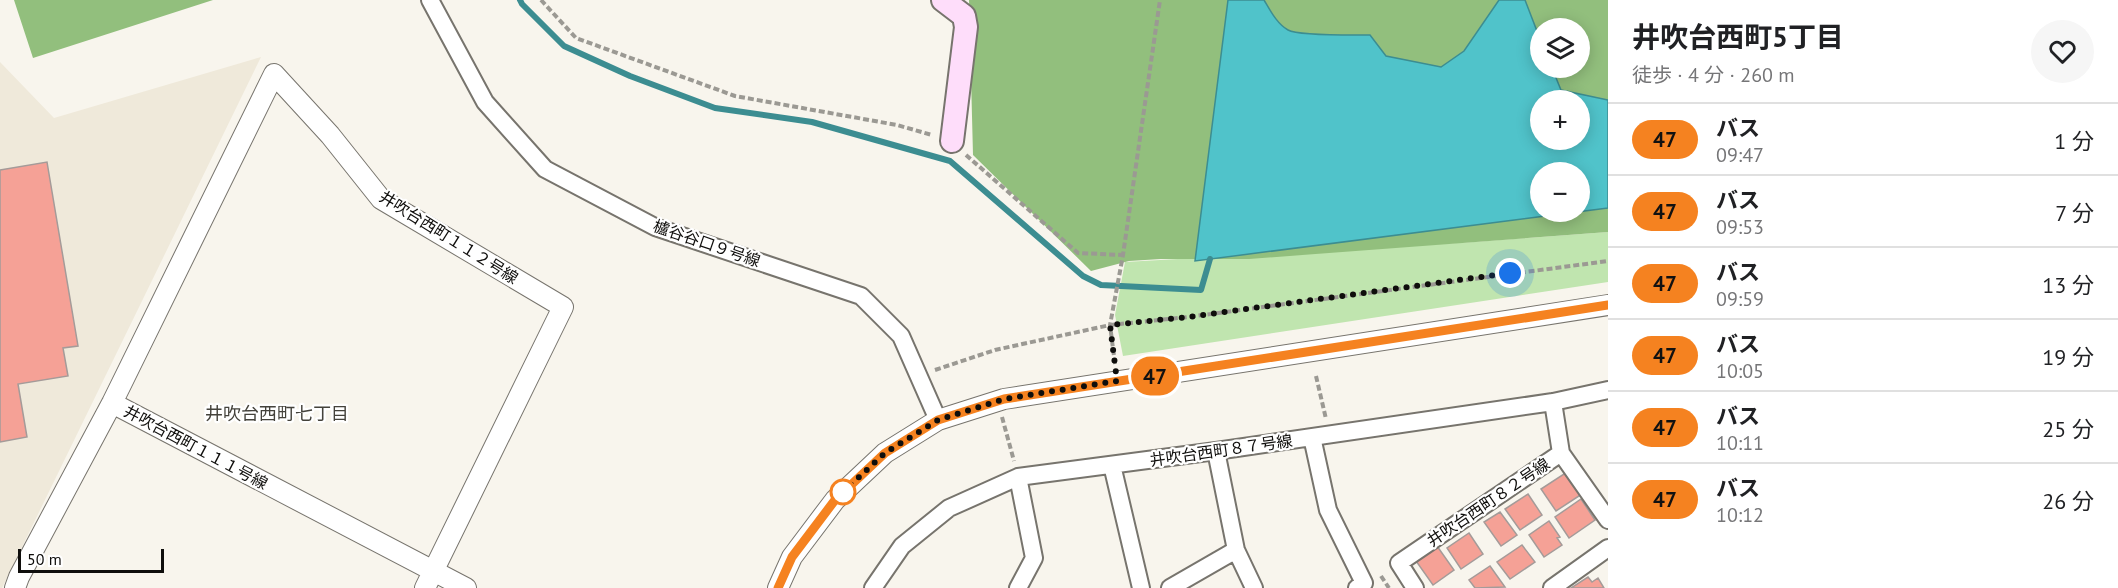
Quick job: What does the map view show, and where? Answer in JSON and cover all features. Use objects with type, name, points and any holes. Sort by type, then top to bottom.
[{"type":"main road","points":[[944,0],[963,16],[966,27],[952,141]]},
{"type":"street","name":"櫨谷谷口９号線","points":[[430,0],[485,102],[545,169],[655,227],[861,296],[901,336],[938,420]]},
{"type":"street","name":"井吹台西町１１２号線","points":[[112,403],[274,74],[330,135],[381,199],[563,307],[429,580]]},
{"type":"street","points":[[778,588],[792,557],[835,500],[885,453],[938,420],[998,401],[1608,305]]},
{"type":"street","name":"井吹台西町８７号線","points":[[873,588],[902,546],[949,508],[1018,477],[1553,402],[1608,390]]},
{"type":"street","name":"井吹台西町８２号線","points":[[1415,588],[1399,563],[1561,453],[1553,402]]},
{"type":"street","name":"井吹台西町１１１号線","points":[[15,588],[112,403],[429,580],[466,588]]},
{"type":"street","points":[[1312,437],[1329,510],[1364,583],[1357,588]]},
{"type":"street","points":[[1216,451],[1236,550],[1254,588]]},
{"type":"street","points":[[1561,453],[1608,520]]},
{"type":"street","points":[[1112,465],[1142,588]]},
{"type":"street","points":[[1018,477],[1034,558],[1018,588]]},
{"type":"street","points":[[1552,588],[1608,549]]},
{"type":"street","points":[[1170,588],[1236,550]]},
{"type":"path","points":[[542,0],[576,38],[735,96],[897,125],[952,141],[963,154],[1078,253],[1123,255]]},
{"type":"path","points":[[1117,381],[1110,325],[1123,255],[1160,0]]},
{"type":"path","points":[[919,377],[964,359],[995,350],[1110,325],[1188,317],[1608,261]]},
{"type":"path","points":[[1316,376],[1330,434]]},
{"type":"path","points":[[998,401],[1018,477]]},
{"type":"shaded area","points":[[261,57],[0,588],[0,62],[54,118]]},
{"type":"green space","points":[[14,0],[213,0],[33,58]]},
{"type":"green space","points":[[969,0],[1608,0],[1608,232],[1249,259],[1129,261],[1091,271],[973,155]]},
{"type":"green space","points":[[1608,232],[1608,282],[1123,356],[1115,315],[1125,262]]},
{"type":"water","points":[[1228,0],[1264,0],[1277,21],[1288,30],[1315,34],[1370,35],[1386,56],[1441,67],[1464,51],[1499,0],[1525,0],[1532,18],[1530,18],[1530,78],[1556,78],[1561,90],[1530,90],[1530,150],[1590,150],[1590,96],[1608,100],[1608,208],[1590,211],[1590,162],[1530,162],[1530,218],[1195,261]]},
{"type":"building","points":[[47,162],[78,346],[63,348],[68,376],[18,384],[27,437],[0,442],[0,170]]},
{"type":"building","points":[[1567,472],[1582,494],[1556,511],[1541,489]]},
{"type":"building","points":[[1528,494],[1542,515],[1520,530],[1505,509]]},
{"type":"building","points":[[1581,499],[1595,520],[1569,538],[1555,517]]},
{"type":"building","points":[[1500,512],[1517,535],[1501,546],[1484,522]]},
{"type":"building","points":[[1549,521],[1560,537],[1557,538],[1562,545],[1544,557],[1529,535]]},
{"type":"building","points":[[1469,533],[1483,554],[1461,569],[1447,548]]},
{"type":"building","points":[[1522,545],[1535,562],[1510,579],[1497,562]]},
{"type":"building","points":[[1437,546],[1454,570],[1433,585],[1416,561]]},
{"type":"building","points":[[1490,566],[1505,587],[1475,588],[1469,580]]},
{"type":"building","points":[[1588,577],[1592,582],[1598,578],[1604,588],[1571,588]]},
{"type":"waterway","points":[[520,0],[564,46],[630,76],[715,108],[812,122],[950,161],[1083,276],[1101,285],[1201,290],[1210,259]]},
{"type":"bus line","name":"47","points":[[778,588],[792,557],[835,500],[885,453],[938,420],[1004,399],[1608,305]]},
{"type":"district","name":"井吹台西町七丁目","points":[[277,413]]},
{"type":"route","points":[[843,492],[885,453],[938,420],[1004,399],[1117,381],[1110,325],[1188,317],[1510,273]]}]
